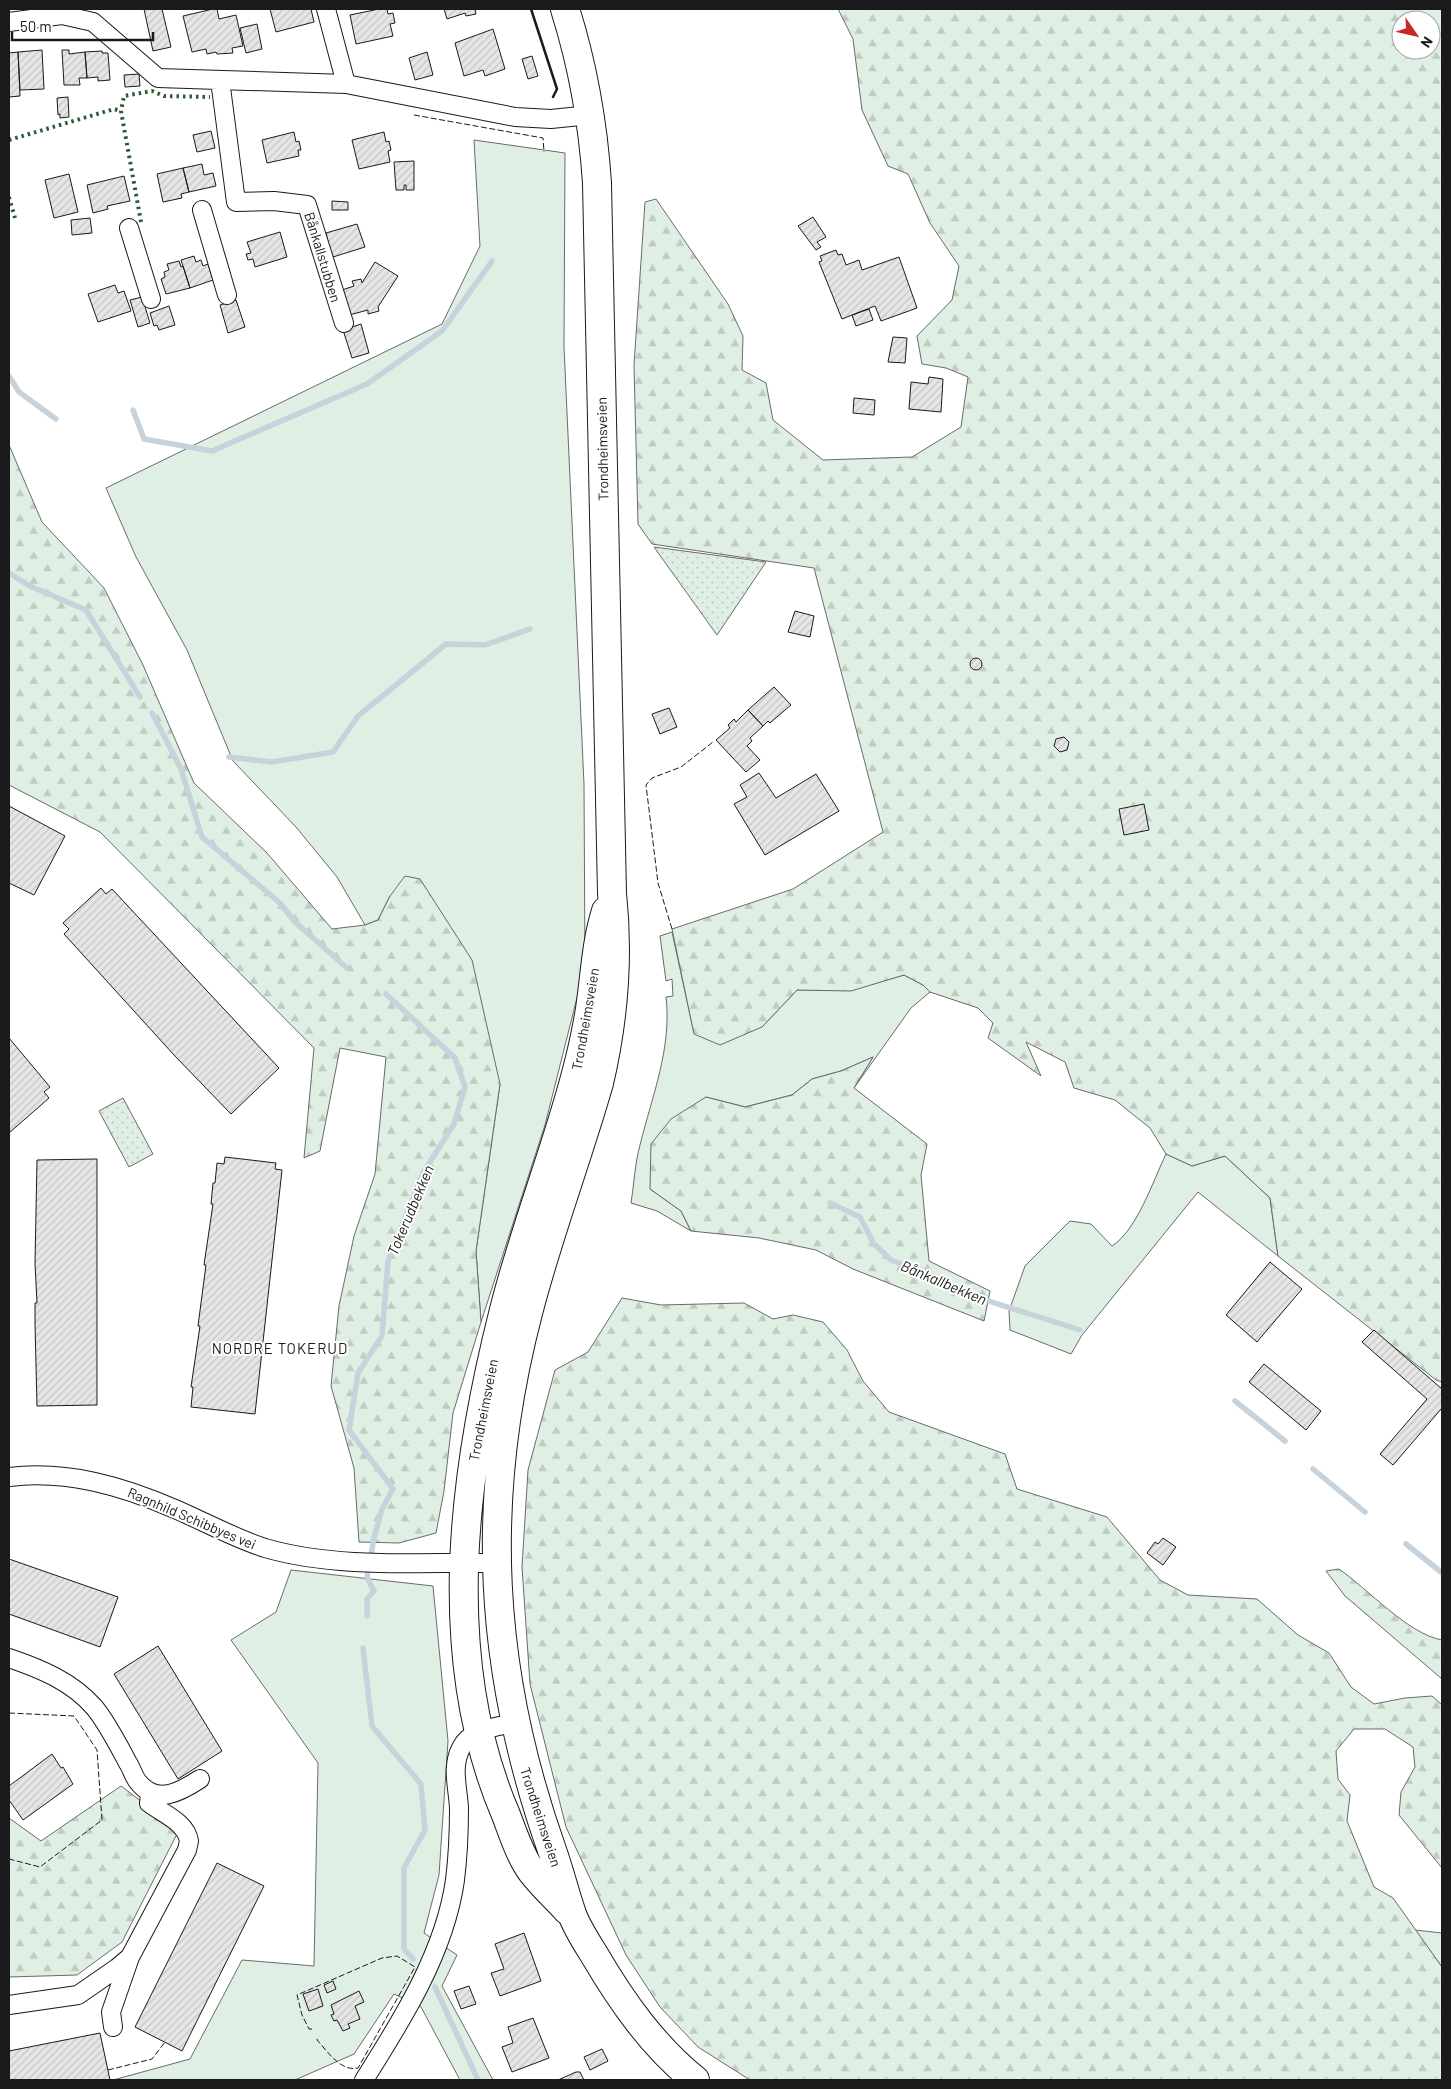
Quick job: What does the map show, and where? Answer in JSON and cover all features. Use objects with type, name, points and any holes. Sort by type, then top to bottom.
[{"type":"highway","name":"Trondheimsveien","points":[[565,9],[582,72],[590,115],[596,175],[612,892],[616,937],[616,969],[607,1051],[590,1118],[537,1277],[518,1351],[499,1472],[496,1562],[505,1672],[514,1723],[531,1788],[573,1916]]},
{"type":"highway","name":"Trondheimsveien","points":[[612,892],[598,938],[589,1012],[574,1082],[517,1264],[494,1350],[471,1474],[465,1562],[467,1642],[479,1732],[500,1802],[531,1870],[573,1916],[624,2003],[655,2043],[695,2080]]},
{"type":"street","points":[[326,9],[346,84]]},
{"type":"street","points":[[9,22],[62,15],[93,22],[158,78],[346,84],[515,117],[557,119],[590,115]]},
{"type":"street","name":"Bånkallstubben","points":[[220,80],[236,202],[274,201],[307,205],[344,323]]},
{"type":"street","points":[[202,210],[227,295]]},
{"type":"street","points":[[129,228],[151,299]]},
{"type":"street","name":"Ragnhild Schibbyes vei","points":[[9,1477],[53,1476],[108,1484],[175,1509],[237,1538],[266,1548],[313,1557],[353,1561],[496,1562]]},
{"type":"street","points":[[9,1658],[38,1668],[63,1680],[95,1708],[129,1764],[137,1782],[150,1794],[171,1795],[200,1779]]},
{"type":"street","points":[[364,2080],[422,1979],[445,1922],[452,1899],[457,1859],[459,1805],[456,1762],[465,1742],[479,1732],[514,1723]]},
{"type":"street","points":[[113,2027],[111,2012],[130,1957],[187,1850],[189,1841],[183,1829],[175,1820],[149,1803],[150,1794]]},
{"type":"street","points":[[9,2005],[78,1994],[130,1957]]},
{"type":"green space","points":[[838,9],[1442,9],[1442,1382],[1436,1380],[1278,1256],[1270,1198],[1225,1156],[1192,1166],[1166,1154],[1150,1128],[1115,1100],[1074,1088],[1065,1062],[1026,1042],[1041,1076],[988,1038],[993,1023],[978,1008],[930,992],[923,985],[904,975],[851,991],[797,990],[762,1027],[720,1045],[694,1034],[672,929],[793,889],[883,832],[814,568],[652,544],[638,524],[634,365],[645,202],[656,199],[728,304],[743,336],[742,370],[766,383],[773,420],[823,460],[912,457],[961,427],[968,377],[946,368],[922,364],[917,336],[952,300],[959,266],[930,223],[908,174],[888,166],[862,110],[853,39]]},
{"type":"green space","points":[[474,140],[565,153],[564,347],[584,784],[585,966],[545,1125],[481,1322],[476,1251],[500,1084],[390,896],[378,920],[365,925],[337,877],[296,827],[233,761],[187,650],[136,557],[106,488],[442,324],[480,246]]},
{"type":"green space","points":[[9,445],[42,522],[104,588],[143,665],[194,783],[267,853],[332,929],[365,925],[378,920],[390,896],[405,876],[420,879],[472,960],[500,1084],[476,1251],[481,1322],[453,1413],[444,1491],[436,1533],[399,1543],[359,1542],[354,1468],[331,1386],[339,1306],[354,1236],[375,1174],[386,1057],[340,1048],[320,1151],[304,1158],[314,1048],[100,832],[9,785]]},
{"type":"green space","points":[[654,547],[766,562],[717,635]]},
{"type":"green space","points":[[672,932],[694,1033],[762,1027],[797,990],[851,990],[904,975],[923,985],[930,992],[911,1008],[854,1088],[873,1057],[841,1071],[812,1079],[792,1095],[745,1107],[706,1097],[650,1189],[681,1211],[691,1231],[657,1211],[631,1203],[638,1152],[664,1053],[667,1016],[666,997],[673,996],[672,979],[666,981],[660,936]]},
{"type":"green space","points":[[873,1057],[854,1088],[927,1144],[921,1175],[929,1261],[990,1291],[984,1321],[853,1269],[816,1250],[759,1238],[691,1231],[681,1211],[650,1189],[651,1144],[671,1119],[706,1097],[745,1107],[792,1095],[812,1079],[841,1071]]},
{"type":"green space","points":[[123,1098],[153,1154],[129,1167],[99,1111]]},
{"type":"green space","points":[[1166,1154],[1192,1166],[1225,1156],[1270,1198],[1278,1256],[1198,1192],[1082,1335],[1071,1354],[1010,1330],[1009,1311],[1025,1266],[1070,1221],[1091,1224],[1112,1246],[1121,1239],[1137,1217]]},
{"type":"green space","points":[[622,1298],[661,1305],[744,1303],[773,1319],[793,1315],[823,1322],[847,1350],[863,1381],[889,1412],[1005,1454],[1017,1489],[1107,1517],[1160,1580],[1188,1595],[1257,1599],[1298,1635],[1329,1653],[1351,1687],[1374,1704],[1405,1698],[1432,1696],[1442,1705],[1442,1868],[1399,1815],[1401,1792],[1415,1767],[1413,1747],[1385,1729],[1354,1729],[1336,1751],[1338,1779],[1350,1795],[1347,1821],[1374,1887],[1393,1898],[1442,1967],[1442,2080],[750,2080],[698,2047],[660,2007],[626,1955],[566,1827],[530,1684],[522,1567],[528,1470],[555,1370],[588,1352]]},
{"type":"green space","points":[[1339,1569],[1402,1620],[1429,1636],[1442,1640],[1442,1679],[1345,1596],[1326,1571]]},
{"type":"green space","points":[[291,1570],[433,1586],[448,1741],[439,1875],[424,1933],[457,1955],[442,1986],[493,2080],[460,2080],[421,2007],[394,1994],[354,2054],[295,2080],[113,2080],[190,2059],[242,1960],[314,1966],[318,1763],[231,1640],[276,1612]]},
{"type":"green space","points":[[121,1786],[179,1830],[122,1942],[77,1975],[9,1977],[9,1818],[41,1841]]},
{"type":"green space","points":[[1415,1930],[1442,1933],[1442,1967]]},
{"type":"building","points":[[144,9],[162,9],[171,47],[153,51]]},
{"type":"building","points":[[217,9],[219,19],[236,15],[243,46],[232,48],[233,53],[217,54],[216,52],[207,54],[206,49],[192,52],[183,16]]},
{"type":"building","points":[[270,9],[311,9],[314,22],[276,32]]},
{"type":"building","points":[[387,9],[388,14],[393,13],[395,23],[390,24],[393,36],[356,44],[350,15]]},
{"type":"building","points":[[444,9],[479,9],[475,10],[476,14],[466,16],[465,13],[447,19]]},
{"type":"building","points":[[257,24],[262,49],[246,53],[240,28]]},
{"type":"building","points":[[493,29],[505,69],[485,76],[483,70],[464,76],[455,43]]},
{"type":"building","points":[[42,50],[44,89],[20,90],[18,52]]},
{"type":"building","points":[[62,50],[69,50],[69,54],[85,52],[87,78],[79,78],[80,85],[64,85]]},
{"type":"building","points":[[102,51],[102,53],[108,53],[110,80],[98,81],[98,77],[87,78],[85,52]]},
{"type":"building","points":[[18,52],[20,96],[9,97],[9,53]]},
{"type":"building","points":[[427,52],[433,75],[415,80],[409,58]]},
{"type":"building","points":[[532,56],[538,76],[528,79],[522,59]]},
{"type":"building","points":[[139,74],[140,86],[125,87],[124,75]]},
{"type":"building","points":[[68,97],[69,117],[60,118],[60,114],[58,115],[57,98]]},
{"type":"building","points":[[211,131],[215,148],[197,152],[193,135]]},
{"type":"building","points":[[294,132],[296,142],[299,141],[301,150],[298,150],[299,156],[267,163],[262,140]]},
{"type":"building","points":[[384,132],[386,142],[389,141],[391,150],[388,151],[390,162],[359,169],[352,140]]},
{"type":"building","points":[[414,161],[414,190],[406,190],[406,185],[404,185],[404,190],[396,190],[394,162]]},
{"type":"building","points":[[202,164],[204,175],[213,173],[216,186],[189,192],[183,168]]},
{"type":"building","points":[[183,168],[189,192],[181,194],[182,198],[163,202],[157,174]]},
{"type":"building","points":[[69,174],[78,212],[54,218],[45,180]]},
{"type":"building","points":[[124,176],[130,201],[107,206],[108,209],[93,213],[87,185]]},
{"type":"building","points":[[332,201],[348,202],[348,210],[332,210]]},
{"type":"building","points":[[813,217],[826,237],[817,242],[821,247],[816,250],[798,226]]},
{"type":"building","points":[[90,218],[92,233],[72,235],[71,220]]},
{"type":"building","points":[[357,224],[365,247],[333,257],[332,254],[327,256],[323,244],[328,242],[326,233]]},
{"type":"building","points":[[280,232],[287,257],[255,267],[253,259],[248,260],[246,254],[251,253],[247,242]]},
{"type":"building","points":[[836,250],[838,255],[842,254],[846,265],[859,260],[862,270],[899,257],[917,308],[881,321],[875,306],[842,319],[819,262],[822,261],[820,256]]},
{"type":"building","points":[[194,256],[196,262],[201,260],[203,266],[208,264],[213,280],[190,288],[181,260]]},
{"type":"building","points":[[179,261],[181,267],[183,266],[190,288],[166,294],[161,279],[165,277],[164,272],[169,270],[167,264]]},
{"type":"building","points":[[375,262],[398,276],[378,307],[379,311],[368,314],[368,310],[349,315],[342,290],[354,286],[352,281],[361,279],[362,283]]},
{"type":"building","points":[[115,285],[118,293],[124,291],[131,311],[98,322],[88,294]]},
{"type":"building","points":[[142,297],[150,323],[138,327],[130,300]]},
{"type":"building","points":[[236,300],[245,327],[228,333],[220,305]]},
{"type":"building","points":[[169,306],[175,325],[159,330],[157,325],[154,326],[150,313]]},
{"type":"building","points":[[869,309],[873,320],[856,326],[852,315]]},
{"type":"building","points":[[361,324],[369,353],[352,358],[343,330]]},
{"type":"building","points":[[893,337],[907,338],[905,363],[888,362]]},
{"type":"building","points":[[929,377],[943,379],[941,412],[909,409],[911,382],[928,384]]},
{"type":"building","points":[[854,398],[875,400],[874,415],[853,413]]},
{"type":"building","points":[[795,611],[814,616],[810,637],[788,632]]},
{"type":"building","points":[[974,658],[978,658],[982,664],[978,670],[974,670],[970,666],[970,662]]},
{"type":"building","points":[[774,687],[791,705],[770,723],[768,721],[763,726],[748,710]]},
{"type":"building","points":[[669,708],[677,727],[660,734],[652,714]]},
{"type":"building","points":[[748,710],[763,726],[750,738],[752,741],[747,746],[760,760],[746,772],[716,740],[730,728],[728,725],[734,719],[736,722]]},
{"type":"building","points":[[1064,737],[1069,742],[1067,750],[1060,752],[1054,746],[1056,739]]},
{"type":"building","points":[[759,773],[776,798],[816,774],[839,811],[765,855],[734,804],[747,797],[740,785]]},
{"type":"building","points":[[1144,804],[1149,830],[1124,835],[1119,809]]},
{"type":"building","points":[[9,806],[65,836],[34,895],[9,883]]},
{"type":"building","points":[[101,888],[106,894],[112,889],[279,1068],[231,1114],[174,1055],[64,934],[69,929],[63,923]]},
{"type":"building","points":[[9,1038],[50,1087],[44,1092],[49,1098],[9,1133]]},
{"type":"building","points":[[225,1157],[276,1163],[275,1169],[282,1170],[255,1414],[191,1407],[193,1387],[191,1387],[206,1265],[204,1265],[213,1204],[211,1204],[213,1183],[215,1183],[217,1163],[224,1164]]},
{"type":"building","points":[[97,1159],[97,1405],[37,1406],[35,1263],[37,1160]]},
{"type":"building","points":[[1270,1262],[1302,1289],[1257,1342],[1226,1315]]},
{"type":"building","points":[[1374,1330],[1442,1389],[1442,1408],[1393,1465],[1380,1454],[1427,1399],[1362,1342]]},
{"type":"building","points":[[1264,1364],[1321,1411],[1306,1430],[1249,1382]]},
{"type":"building","points":[[1163,1538],[1176,1547],[1163,1565],[1147,1553],[1155,1542],[1158,1544]]},
{"type":"building","points":[[9,1559],[118,1597],[100,1647],[9,1614]]},
{"type":"building","points":[[158,1646],[222,1751],[178,1779],[114,1674]]},
{"type":"building","points":[[52,1754],[61,1768],[63,1767],[73,1784],[23,1820],[9,1800],[9,1786]]},
{"type":"building","points":[[217,1863],[264,1886],[182,2051],[135,2027]]},
{"type":"building","points":[[524,1933],[541,1981],[500,1996],[491,1973],[504,1969],[495,1944]]},
{"type":"building","points":[[333,1981],[336,1989],[327,1993],[324,1985]]},
{"type":"building","points":[[469,1986],[476,2004],[461,2009],[454,1991]]},
{"type":"building","points":[[318,1989],[323,2006],[309,2011],[303,1994]]},
{"type":"building","points":[[359,1991],[364,2002],[355,2006],[360,2019],[348,2024],[350,2028],[343,2031],[337,2020],[334,2021],[331,2015],[334,2014],[331,2005]]},
{"type":"building","points":[[533,2018],[549,2058],[512,2072],[502,2047],[513,2043],[508,2027]]},
{"type":"building","points":[[100,2033],[110,2080],[9,2080],[9,2051]]},
{"type":"building","points":[[602,2049],[608,2061],[590,2070],[584,2057]]},
{"type":"building","points":[[580,2072],[584,2080],[558,2080]]},
{"type":"waterway","points":[[133,410],[144,439],[212,451],[367,384],[442,331],[492,261]]},
{"type":"waterway","points":[[9,376],[19,392],[56,419]]},
{"type":"waterway","name":"Tokerudbekken","points":[[9,573],[30,586],[86,610],[140,697]]},
{"type":"waterway","points":[[229,757],[272,762],[333,752],[358,716],[446,644],[485,645],[530,629]]},
{"type":"waterway","name":"Tokerudbekken","points":[[152,713],[181,769],[202,837],[280,903],[295,922],[347,968]]},
{"type":"waterway","name":"Tokerudbekken","points":[[367,1616],[367,1599],[374,1591],[367,1577],[374,1538],[382,1509],[393,1489],[349,1430],[358,1373],[382,1336],[388,1261],[423,1173],[454,1124],[465,1087],[455,1058],[386,994]]},
{"type":"waterway","name":"Bånkallbekken","points":[[830,1203],[860,1217],[874,1244],[891,1260],[938,1278],[979,1298],[1080,1330]]},
{"type":"waterway","name":"Bånkallbekken","points":[[1235,1401],[1285,1441]]},
{"type":"waterway","name":"Bånkallbekken","points":[[1313,1469],[1365,1512]]},
{"type":"waterway","name":"Bånkallbekken","points":[[1406,1544],[1441,1572]]},
{"type":"waterway","name":"Tokerudbekken","points":[[363,1648],[372,1726],[421,1784],[425,1830],[404,1868],[404,1949],[413,1959]]},
{"type":"waterway","name":"Tokerudbekken","points":[[435,1987],[478,2080]]},
{"type":"hedge","points":[[141,222],[121,111],[124,96],[152,91],[164,96],[210,97]]},
{"type":"hedge","points":[[9,140],[114,109],[121,111]]},
{"type":"hedge","points":[[9,197],[15,218]]},
{"type":"fence","points":[[414,115],[543,138],[544,152]]},
{"type":"fence","points":[[672,929],[658,883],[646,785],[652,778],[681,767],[713,742]]},
{"type":"fence","points":[[9,1713],[74,1716],[97,1750],[102,1820],[40,1867],[9,1859]]},
{"type":"fence","points":[[312,2029],[309,2029],[302,2015],[297,1995],[382,1958],[397,1956],[415,1967],[358,2068],[346,2067],[340,2064],[317,2040],[318,2037]]},
{"type":"fence","points":[[108,2070],[152,2059],[165,2042]]},
{"type":"wall","points":[[531,9],[557,89],[553,97]]},
{"type":"district","name":"NORDRE TOKERUD","points":[[280,1348]]}]
